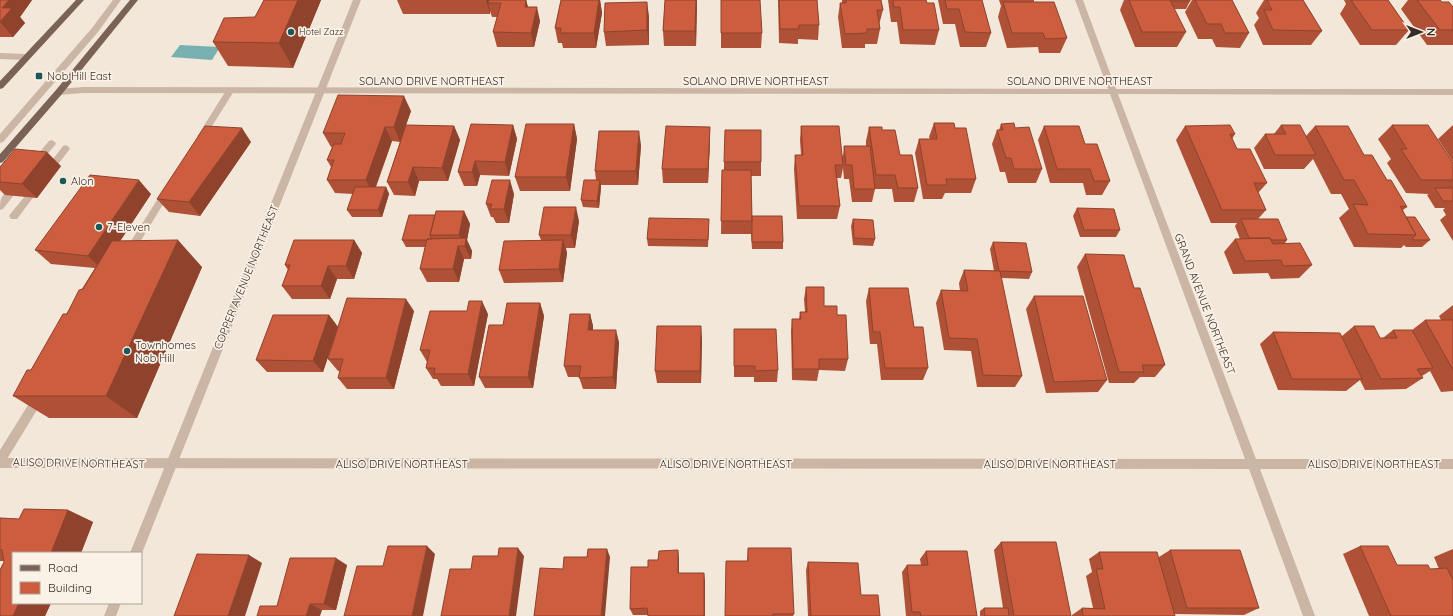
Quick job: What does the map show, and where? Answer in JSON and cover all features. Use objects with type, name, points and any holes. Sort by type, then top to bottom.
[{"type":"main road","points":[[0,86],[25,57],[80,0]]},
{"type":"main road","points":[[0,160],[59,92],[134,0]]},
{"type":"street","points":[[0,140],[97,27],[117,0]]},
{"type":"street","name":"COPPER AVENUE NORTHEAST","points":[[136,552],[356,0]]},
{"type":"street","name":"GRAND AVENUE NORTHEAST","points":[[1079,0],[1309,616]]},
{"type":"street","points":[[0,56],[25,57]]},
{"type":"street","name":"SOLANO DRIVE NORTHEAST","points":[[59,92],[83,90],[480,92],[1453,92]]},
{"type":"street","points":[[196,146],[230,91]]},
{"type":"street","points":[[35,164],[52,143]]},
{"type":"street","points":[[53,165],[66,148]]},
{"type":"street","points":[[125,259],[171,186]]},
{"type":"street","points":[[0,206],[9,195]]},
{"type":"street","points":[[14,216],[29,197]]},
{"type":"street","points":[[0,461],[46,386]]},
{"type":"street","name":"ALISO DRIVE NORTHEAST","points":[[0,461],[172,464],[1453,464]]},
{"type":"street","points":[[110,616],[115,604]]},
{"type":"water","points":[[180,45],[220,47],[212,60],[171,57]]},
{"type":"building","points":[[0,0],[9,0],[2,8],[12,8],[0,22]]},
{"type":"building","points":[[264,0],[298,0],[279,43],[213,42],[224,18],[255,17]]},
{"type":"building","points":[[489,0],[526,0],[525,7],[537,7],[531,33],[493,32],[501,3],[488,3]]},
{"type":"building","points":[[561,0],[599,0],[594,33],[560,33],[561,28],[555,28]]},
{"type":"building","points":[[665,0],[696,0],[695,31],[663,31]]},
{"type":"building","points":[[721,0],[760,0],[762,33],[721,33]]},
{"type":"building","points":[[779,0],[817,0],[819,25],[799,25],[799,29],[780,29]]},
{"type":"building","points":[[846,0],[881,0],[883,10],[877,10],[880,29],[867,29],[867,33],[845,34],[840,3],[846,3]]},
{"type":"building","points":[[893,0],[926,0],[927,3],[934,3],[939,30],[903,30],[900,7],[894,7]]},
{"type":"building","points":[[945,0],[982,0],[991,33],[965,32],[959,9],[947,9]]},
{"type":"building","points":[[1129,0],[1170,0],[1186,32],[1142,32]]},
{"type":"building","points":[[1170,0],[1190,0],[1190,1],[1171,1]]},
{"type":"building","points":[[1195,0],[1232,0],[1249,33],[1225,33],[1221,24],[1207,24]]},
{"type":"building","points":[[1267,0],[1303,0],[1322,31],[1273,30],[1264,10],[1272,10]]},
{"type":"building","points":[[1351,0],[1388,0],[1409,30],[1372,30]]},
{"type":"building","points":[[1417,0],[1440,0],[1442,2],[1449,2],[1453,7],[1453,30],[1440,30]]},
{"type":"building","points":[[647,2],[647,30],[604,32],[605,3]]},
{"type":"building","points":[[1003,2],[1054,2],[1067,38],[1045,39],[1043,33],[1012,33]]},
{"type":"building","points":[[338,95],[404,96],[394,127],[385,127],[366,180],[327,180],[334,160],[327,160],[334,144],[341,144],[345,133],[323,133]]},
{"type":"building","points":[[934,123],[954,123],[955,128],[966,128],[976,179],[946,179],[947,185],[927,185],[919,139],[937,139]]},
{"type":"building","points":[[1014,123],[1015,128],[1029,127],[1042,169],[1014,169],[1011,158],[1006,158],[997,130],[1003,130],[1001,124]]},
{"type":"building","points":[[471,124],[513,125],[505,162],[475,161],[472,172],[458,172]]},
{"type":"building","points":[[526,124],[574,124],[566,177],[515,177]]},
{"type":"building","points":[[406,125],[454,126],[442,168],[413,167],[408,182],[387,182]]},
{"type":"building","points":[[1230,125],[1235,134],[1230,134],[1237,149],[1250,149],[1267,183],[1254,183],[1266,210],[1222,210],[1185,126]]},
{"type":"building","points":[[1281,125],[1300,125],[1316,155],[1275,155],[1265,134],[1286,134]]},
{"type":"building","points":[[1392,125],[1428,125],[1453,163],[1453,180],[1421,180],[1401,149],[1407,149]]},
{"type":"building","points":[[205,126],[242,128],[189,202],[157,199]]},
{"type":"building","points":[[666,126],[710,127],[708,169],[662,169]]},
{"type":"building","points":[[801,126],[839,126],[843,165],[835,165],[840,206],[799,206],[795,155],[803,155]]},
{"type":"building","points":[[1044,126],[1079,126],[1085,144],[1097,144],[1110,181],[1094,181],[1090,169],[1057,169]]},
{"type":"building","points":[[1315,126],[1348,126],[1364,155],[1372,155],[1387,180],[1391,180],[1407,207],[1400,206],[1416,235],[1368,234],[1353,204],[1368,205],[1354,180],[1344,180]]},
{"type":"building","points":[[869,127],[882,127],[882,130],[895,130],[900,155],[912,155],[918,188],[898,188],[895,175],[876,175]]},
{"type":"building","points":[[725,130],[761,130],[761,162],[724,162]]},
{"type":"building","points":[[599,131],[639,131],[636,171],[595,171]]},
{"type":"building","points":[[844,146],[870,146],[875,189],[854,189],[852,165],[846,165]]},
{"type":"building","points":[[15,149],[47,152],[22,184],[0,182],[0,167]]},
{"type":"building","points":[[722,170],[751,170],[752,221],[721,221]]},
{"type":"building","points":[[90,175],[139,180],[88,256],[35,250]]},
{"type":"building","points":[[492,180],[510,180],[504,209],[490,209],[492,204],[486,204]]},
{"type":"building","points":[[584,180],[600,180],[597,201],[581,200]]},
{"type":"building","points":[[355,187],[386,187],[378,210],[347,210]]},
{"type":"building","points":[[1435,188],[1453,188],[1453,201],[1443,201]]},
{"type":"building","points":[[544,207],[576,207],[571,235],[539,235]]},
{"type":"building","points":[[1077,208],[1114,209],[1120,230],[1084,230]]},
{"type":"building","points":[[436,211],[464,211],[459,235],[430,235]]},
{"type":"building","points":[[409,215],[435,215],[430,235],[432,239],[402,240]]},
{"type":"building","points":[[752,216],[782,216],[783,242],[752,242]]},
{"type":"building","points":[[1406,217],[1415,217],[1430,240],[1414,240],[1412,238],[1416,235]]},
{"type":"building","points":[[649,218],[709,219],[708,240],[647,239]]},
{"type":"building","points":[[853,219],[873,220],[875,239],[854,238]]},
{"type":"building","points":[[1241,219],[1278,219],[1287,240],[1249,238]]},
{"type":"building","points":[[466,238],[465,246],[458,246],[453,269],[420,269],[427,239]]},
{"type":"building","points":[[1270,238],[1273,244],[1300,243],[1312,265],[1283,266],[1281,260],[1245,261],[1235,239]]},
{"type":"building","points":[[178,240],[106,396],[13,396],[27,370],[31,370],[63,314],[67,314],[79,290],[83,289],[112,241]]},
{"type":"building","points":[[294,240],[354,240],[346,266],[328,266],[321,286],[282,286],[290,265],[285,265]]},
{"type":"building","points":[[563,240],[559,269],[499,270],[504,241]]},
{"type":"building","points":[[993,242],[1026,243],[1032,272],[999,271]]},
{"type":"building","points":[[1085,254],[1124,255],[1134,288],[1140,288],[1165,365],[1142,365],[1144,372],[1119,372]]},
{"type":"building","points":[[964,270],[1000,271],[1022,376],[983,375],[977,339],[949,338],[941,290],[968,291]]},
{"type":"building","points":[[806,287],[824,287],[824,306],[837,306],[837,315],[846,315],[848,359],[819,359],[819,369],[793,369],[792,319],[801,319],[800,312],[807,312]]},
{"type":"building","points":[[869,288],[908,288],[914,327],[923,327],[928,368],[885,368],[880,332],[873,332]]},
{"type":"building","points":[[1034,296],[1083,296],[1107,380],[1054,382]]},
{"type":"building","points":[[347,298],[406,299],[386,378],[338,378],[343,359],[328,359]]},
{"type":"building","points":[[469,301],[482,301],[468,374],[434,374],[435,368],[426,368],[430,350],[420,350],[430,311],[467,311]]},
{"type":"building","points":[[507,303],[540,303],[528,377],[479,377],[489,325],[503,325]]},
{"type":"building","points":[[570,314],[590,314],[588,330],[616,330],[613,377],[579,378],[581,366],[564,366]]},
{"type":"building","points":[[273,315],[329,315],[313,361],[256,360]]},
{"type":"building","points":[[1425,320],[1453,320],[1453,370]]},
{"type":"building","points":[[657,326],[701,326],[700,371],[655,371]]},
{"type":"building","points":[[1354,326],[1374,326],[1380,338],[1397,338],[1393,330],[1412,330],[1433,368],[1417,369],[1423,378],[1381,379]]},
{"type":"building","points":[[734,329],[776,329],[778,370],[755,371],[755,366],[734,366]]},
{"type":"building","points":[[1273,332],[1340,333],[1362,379],[1292,379]]},
{"type":"building","points":[[24,509],[68,510],[51,552],[12,552],[12,604],[19,604],[13,616],[0,616],[0,570],[4,562],[2,550],[0,550],[0,518],[19,519]]},
{"type":"building","points":[[1001,542],[1056,542],[1071,616],[1014,616]]},
{"type":"building","points":[[388,546],[427,546],[412,616],[344,616],[357,566],[383,566]]},
{"type":"building","points":[[1360,546],[1388,546],[1397,565],[1428,565],[1430,569],[1447,568],[1453,580],[1453,616],[1391,616]]},
{"type":"building","points":[[499,548],[518,548],[509,616],[441,616],[450,569],[471,569],[473,556],[498,556]]},
{"type":"building","points":[[748,548],[791,548],[794,614],[773,614],[773,616],[725,616],[726,561],[748,561]]},
{"type":"building","points":[[588,549],[607,549],[601,616],[534,616],[540,568],[563,569],[564,557],[587,557]]},
{"type":"building","points":[[678,550],[678,573],[704,573],[704,616],[648,616],[647,608],[630,609],[631,567],[648,567],[648,560],[658,560],[659,551]]},
{"type":"building","points":[[1170,550],[1240,550],[1259,608],[1187,608]]},
{"type":"building","points":[[926,551],[967,551],[977,616],[921,616],[920,612],[912,612],[907,565],[928,565]]},
{"type":"building","points":[[1099,552],[1157,552],[1175,616],[1083,616],[1082,608],[1105,609],[1096,569],[1103,569]]},
{"type":"building","points":[[197,554],[249,555],[228,616],[174,616]]},
{"type":"building","points":[[290,558],[336,558],[324,604],[310,604],[306,616],[257,616],[260,606],[277,606]]},
{"type":"building","points":[[808,562],[858,563],[861,595],[878,595],[880,616],[811,616]]},
{"type":"building","points":[[984,608],[1008,608],[1009,616],[985,616]]},
{"type":"place","name":"Hotel Zazz","points":[[291,32]]},
{"type":"place","name":"Nob Hill East","points":[[39,76]]},
{"type":"place","name":"Alon","points":[[63,181]]},
{"type":"place","name":"7-Eleven","points":[[99,227]]},
{"type":"place","name":"Townhomes Nob Hill","points":[[127,351]]}]
